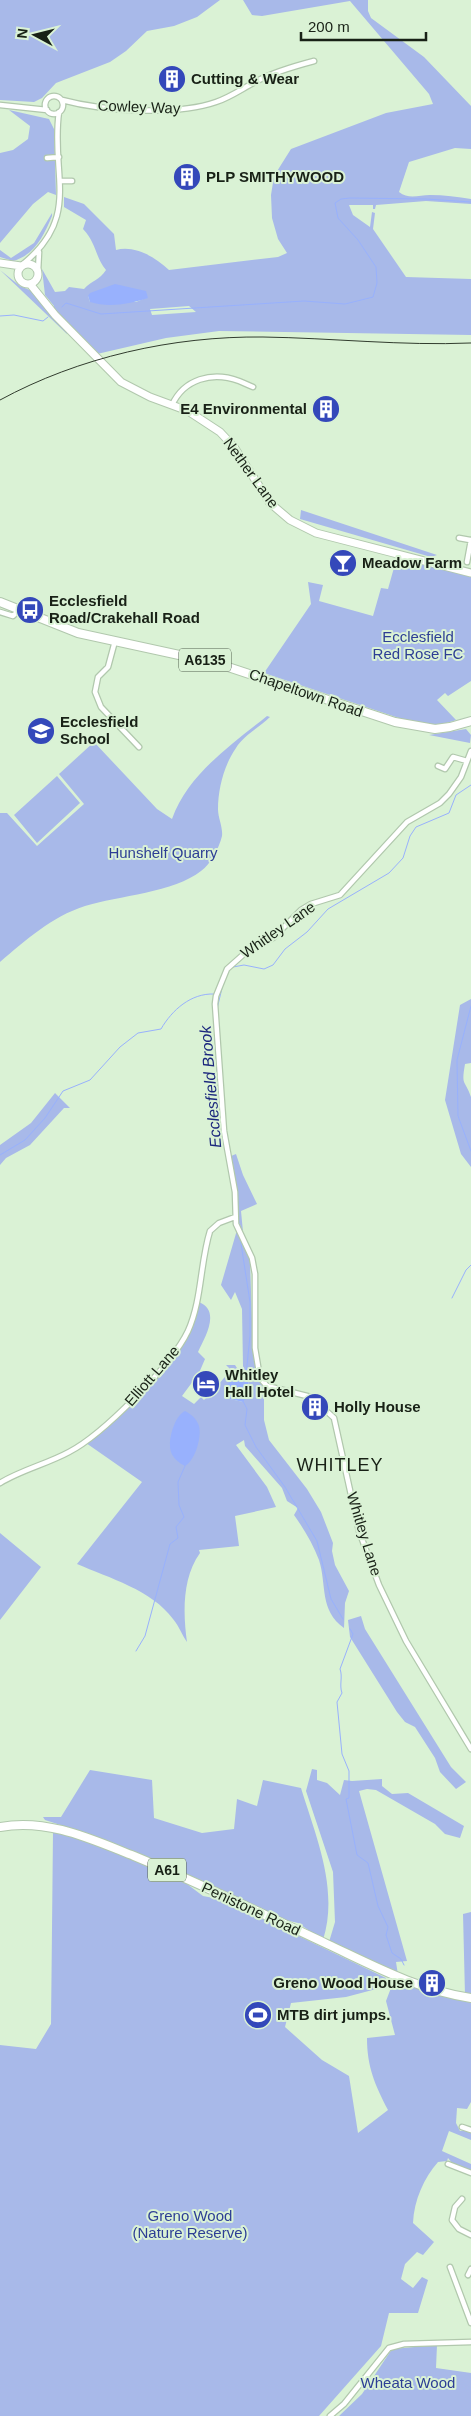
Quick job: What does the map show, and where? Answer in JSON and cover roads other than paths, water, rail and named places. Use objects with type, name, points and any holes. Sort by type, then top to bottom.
[{"type":"main road","points":[[2,264],[33,265],[38,274],[30,284],[24,283],[2,264]]},
{"type":"main road","points":[[19,278],[18,272],[22,265]]},
{"type":"main road","name":"Nether Lane","points":[[38,274],[41,296]]},
{"type":"main road","name":"Nether Lane","points":[[30,284],[55,315],[117,378],[133,389],[201,418],[220,432],[234,447],[270,503],[290,520],[316,532],[471,573]]},
{"type":"main road","name":"A6135","points":[[0,602],[78,632],[115,641]]},
{"type":"main road","name":"Chapeltown Road","points":[[115,641],[216,663],[395,722],[435,729],[470,724]]},
{"type":"main road","name":"Penistone Road","points":[[0,1827],[16,1824],[39,1825],[79,1834],[176,1874],[391,1976],[430,1989],[471,1998]]},
{"type":"street","name":"Cowley Way","points":[[62,100],[74,104],[130,109],[186,109],[223,99],[263,78],[314,61]]},
{"type":"street","points":[[22,265],[38,252],[48,238],[58,214],[61,182],[57,126],[62,100],[56,96],[51,96],[45,103],[33,108]]},
{"type":"street","points":[[45,103],[57,126]]},
{"type":"street","name":"Cowley Way","points":[[61,110],[74,104]]},
{"type":"street","points":[[0,105],[33,108],[49,112],[61,110]]},
{"type":"street","points":[[47,158],[59,157]]},
{"type":"street","points":[[61,182],[72,181]]},
{"type":"street","points":[[38,252],[38,274]]},
{"type":"street","points":[[172,405],[180,390],[199,379],[225,378],[253,387]]},
{"type":"street","points":[[459,538],[471,540],[467,562]]},
{"type":"street","points":[[0,612],[13,616],[20,609]]},
{"type":"street","points":[[115,641],[108,667],[98,677],[95,692],[101,707],[139,748]]},
{"type":"street","name":"Whitley Lane","points":[[471,751],[461,777],[440,804],[407,822],[340,895],[311,904],[301,910],[273,938],[245,953],[225,972],[215,1004],[224,1131],[235,1192],[236,1224],[252,1258],[255,1274],[255,1348],[260,1378],[267,1386],[311,1397],[335,1421],[359,1531],[379,1586],[406,1641],[471,1749]]},
{"type":"street","points":[[438,766],[445,769],[453,757],[467,761]]},
{"type":"street","name":"Elliott Lane","points":[[0,1484],[76,1448],[134,1399],[165,1363],[188,1330],[210,1231],[216,1225],[235,1216]]},
{"type":"street","points":[[462,2127],[471,2130]]},
{"type":"street","points":[[448,2164],[471,2173]]},
{"type":"street","points":[[462,2200],[455,2207],[452,2220],[460,2229],[471,2235]]},
{"type":"street","points":[[450,2267],[471,2323]]},
{"type":"street","points":[[468,2275],[471,2269]]},
{"type":"street","points":[[330,2416],[344,2404],[389,2348],[404,2344],[471,2342]]},
{"type":"waterway","points":[[62,307],[66,303],[101,314],[304,301],[345,304],[373,297],[377,283],[376,267],[358,240],[338,218],[335,203],[341,199],[350,198],[426,199],[471,202]]},
{"type":"waterway","points":[[0,316],[14,315],[43,321],[48,317]]},
{"type":"waterway","name":"Ecclesfield Brook","points":[[227,973],[233,967],[244,965],[264,969],[273,965],[285,949],[307,932],[328,909],[389,873],[403,858],[410,836],[416,827],[449,813],[456,795],[471,785]]},
{"type":"waterway","name":"Ecclesfield Brook","points":[[217,1009],[222,988]]},
{"type":"waterway","points":[[0,1155],[25,1140],[45,1118],[63,1091],[90,1080],[120,1047],[138,1033],[161,1029],[171,1015],[183,1004],[198,996],[214,994]]},
{"type":"waterway","points":[[471,1006],[457,1060],[458,1116],[471,1151]]},
{"type":"waterway","name":"Ecclesfield Brook","points":[[214,1022],[218,1083]]},
{"type":"waterway","name":"Ecclesfield Brook","points":[[222,1132],[226,1152]]},
{"type":"waterway","name":"Ecclesfield Brook","points":[[238,1202],[239,1226]]},
{"type":"waterway","name":"Ecclesfield Brook","points":[[240,1237],[250,1302],[250,1336],[246,1375]]},
{"type":"waterway","points":[[452,1298],[466,1270],[471,1265]]},
{"type":"waterway","points":[[243,1401],[247,1409],[245,1425],[256,1447],[285,1487],[317,1541],[331,1599],[343,1619]]},
{"type":"waterway","points":[[136,1651],[145,1636],[170,1544],[178,1538],[176,1527],[184,1517],[179,1505],[178,1482],[185,1466]]},
{"type":"waterway","points":[[350,1629],[353,1634],[340,1669],[342,1693],[337,1702],[342,1754],[349,1771],[349,1798],[346,1799],[357,1855],[368,1863],[378,1906],[388,1927],[386,1935],[392,1953],[401,1959],[404,1965]]},
{"type":"railway","points":[[0,400],[30,385],[94,361],[127,352],[195,340],[263,337],[445,344],[471,343]]},
{"type":"place","name":"Cutting & Wear","points":[[172,79]]},
{"type":"place","name":"PLP SMITHYWOOD","points":[[187,177]]},
{"type":"place","name":"E4 Environmental","points":[[326,409]]},
{"type":"place","name":"Meadow Farm","points":[[343,563]]},
{"type":"place","name":"Ecclesfield Road/Crakehall Road","points":[[30,610]]},
{"type":"place","name":"Ecclesfield School","points":[[41,731]]},
{"type":"place","name":"Whitley Hall Hotel","points":[[206,1384]]},
{"type":"place","name":"Holly House","points":[[315,1407]]},
{"type":"place","name":"Greno Wood House","points":[[432,1983]]},
{"type":"place","name":"MTB dirt jumps.","points":[[258,2015]]},
{"type":"district","name":"WHITLEY","points":[[340,1465]]},
{"type":"park label","name":"Ecclesfield Red Rose FC","points":[[418,646]]},
{"type":"park label","name":"Hunshelf Quarry","points":[[163,853]]},
{"type":"park label","name":"Greno Wood (Nature Reserve)","points":[[190,2224]]},
{"type":"park label","name":"Wheata Wood","points":[[408,2383]]}]
